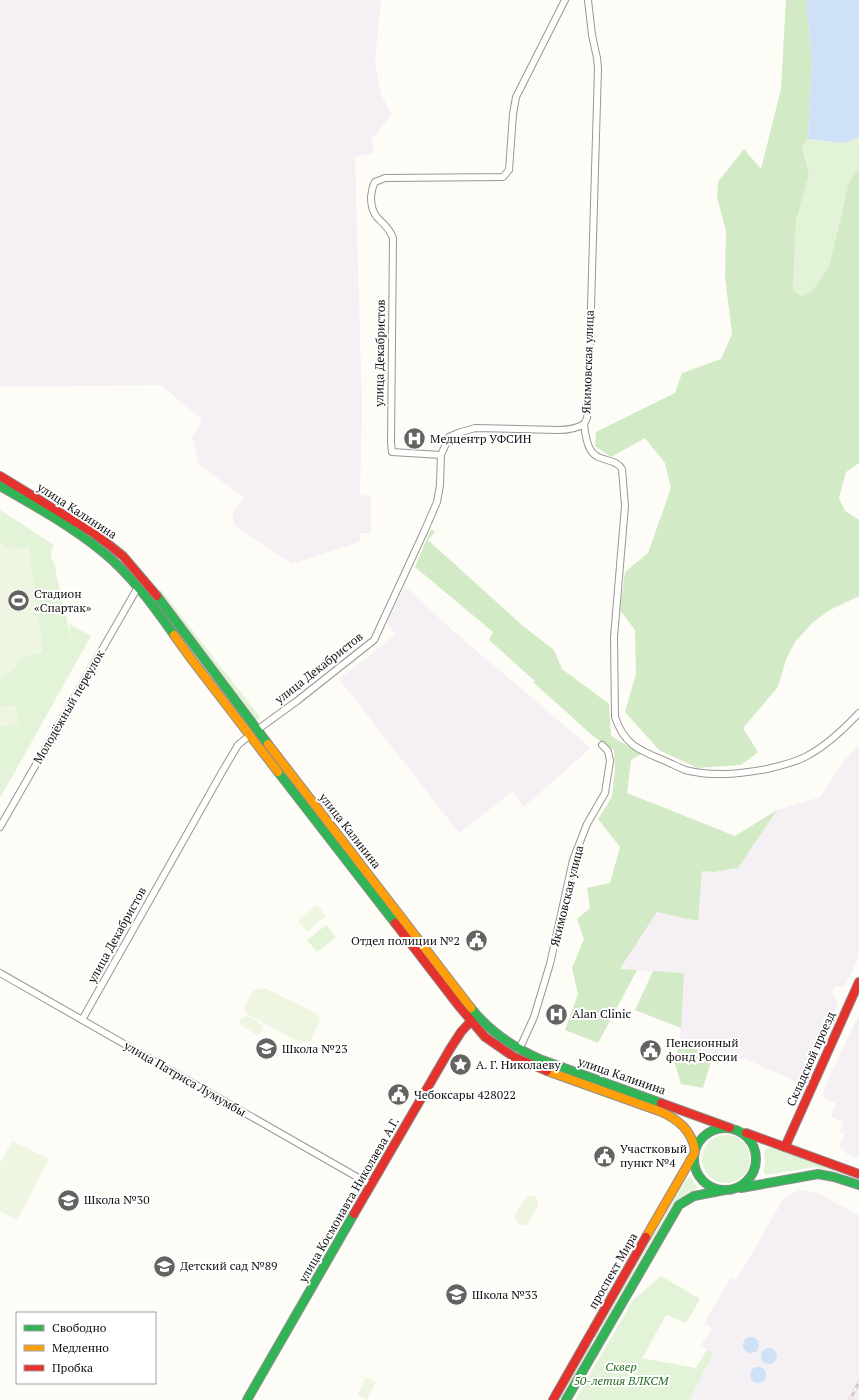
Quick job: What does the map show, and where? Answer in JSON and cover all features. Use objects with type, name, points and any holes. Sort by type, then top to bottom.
[{"type":"main road","name":"улица Калинина","points":[[0,476],[92,532],[123,556],[152,589],[253,732]]},
{"type":"main road","name":"улица Калинина","points":[[0,486],[87,540],[116,564],[138,587],[253,732],[474,1018],[485,1036],[514,1057],[546,1071],[672,1117],[689,1132],[694,1142],[695,1152]]},
{"type":"main road","name":"Складской проезд","points":[[784,1147],[859,982]]},
{"type":"main road","name":"улица Калинина","points":[[474,1018],[519,1050],[548,1063],[730,1128]]},
{"type":"main road","name":"улица Космонавта Николаева А.Г.","points":[[247,1400],[450,1049],[461,1032],[474,1018]]},
{"type":"main road","points":[[741,1132],[750,1140],[757,1154],[755,1170],[748,1181],[742,1186],[730,1190],[712,1187],[702,1179],[695,1168],[695,1152],[702,1138],[709,1132],[719,1128],[730,1128],[859,1174]]},
{"type":"main road","name":"проспект Мира","points":[[553,1400],[695,1152]]},
{"type":"main road","name":"проспект Мира","points":[[566,1400],[679,1206],[684,1200],[694,1196],[818,1174],[839,1178],[859,1185]]},
{"type":"main road","points":[[588,1339],[598,1344]]},
{"type":"street","name":"улица Декабристов","points":[[82,1020],[238,745],[253,732],[297,701],[374,640],[410,564],[438,495],[441,455],[392,452],[393,238],[391,232],[374,214],[371,202],[372,190],[375,182],[385,178],[503,177],[508,170],[512,114],[516,97],[565,0]]},
{"type":"street","name":"Якимовская улица","points":[[588,0],[598,68],[588,409],[587,418],[584,424],[590,450],[595,456],[602,460],[615,462],[622,469],[625,506],[614,637],[615,718],[619,729],[626,740],[637,749],[684,769],[699,773],[717,775],[744,774],[787,764],[806,757],[847,726],[859,713]]},
{"type":"street","points":[[441,455],[449,437],[468,430],[488,427],[558,430],[579,427],[584,424]]},
{"type":"street","name":"Молодёжный переулок","points":[[0,827],[129,600],[138,587]]},
{"type":"street","name":"Якимовская улица","points":[[519,1050],[534,1017],[550,964],[573,860],[587,824],[605,793],[610,761],[608,751],[602,745]]},
{"type":"street","name":"улица Патриса Лумумбы","points":[[0,973],[371,1185]]},
{"type":"shaded area","points":[[0,0],[381,0],[375,61],[381,95],[392,114],[371,140],[374,152],[355,157],[362,405],[360,495],[371,496],[371,533],[360,533],[360,542],[292,564],[234,525],[233,512],[244,497],[199,465],[192,438],[202,420],[161,385],[0,387]]},
{"type":"shaded area","points":[[405,586],[452,630],[591,748],[524,807],[512,792],[459,833],[339,679],[396,634],[387,623]]},
{"type":"shaded area","points":[[859,745],[859,957],[845,986],[835,986],[832,994],[838,1003],[801,1084],[746,1059],[722,1060],[698,1055],[696,1044],[680,1044],[683,973],[620,970],[657,912],[702,871],[714,872],[738,868],[777,810],[820,797],[844,761]]},
{"type":"shaded area","points":[[859,1015],[859,1158],[847,1154],[839,1146],[845,1133],[840,1133],[844,1122],[831,1117],[836,1103],[822,1097],[829,1077]]},
{"type":"shaded area","points":[[799,1190],[815,1192],[859,1215],[859,1400],[689,1400],[714,1354],[701,1345],[712,1328],[704,1323],[731,1278],[736,1280],[784,1198]]},
{"type":"green space","points":[[786,0],[806,0],[812,59],[808,139],[802,146],[809,174],[796,221],[793,291],[802,296],[812,291],[829,267],[849,182],[859,170],[859,463],[846,472],[839,498],[845,511],[859,520],[859,596],[830,610],[813,622],[795,642],[786,660],[778,687],[743,728],[758,752],[741,765],[697,768],[659,750],[625,712],[636,674],[635,630],[620,610],[625,572],[648,553],[671,488],[665,463],[645,438],[611,457],[595,446],[596,432],[675,393],[682,373],[721,359],[732,334],[725,277],[726,231],[717,197],[718,182],[744,149],[761,169],[781,89]]},
{"type":"green space","points":[[859,137],[859,170],[849,182],[829,267],[812,291],[802,296],[793,291],[796,221],[809,174],[802,145],[808,139],[844,143]]},
{"type":"green space","points":[[0,510],[54,545],[51,558],[56,568],[72,642],[69,624],[91,636],[0,798]]},
{"type":"green space","points":[[431,529],[435,532],[428,540],[523,626],[554,650],[562,669],[609,704],[611,736],[641,754],[631,760],[627,793],[735,836],[777,810],[738,868],[714,872],[702,871],[698,921],[657,912],[620,969],[637,970],[598,1043],[565,1030],[578,994],[572,968],[584,939],[577,919],[590,908],[587,888],[610,883],[620,847],[598,819],[612,797],[615,769],[614,750],[594,737],[489,640],[493,632],[415,567]]},
{"type":"green space","name":"Стадион «Спартак»","points":[[0,541],[9,549],[29,547],[43,653],[23,656],[10,673],[0,678]]},
{"type":"green space","points":[[161,590],[260,717],[259,720],[255,720],[160,596],[159,592]]},
{"type":"green space","points":[[16,705],[18,724],[0,726],[0,707]]},
{"type":"green space","points":[[317,905],[326,916],[307,932],[298,920]]},
{"type":"green space","points":[[326,925],[336,937],[317,952],[307,940]]},
{"type":"green space","points":[[653,971],[684,973],[681,1028],[635,1010]]},
{"type":"green space","points":[[265,988],[318,1014],[320,1021],[310,1041],[301,1043],[247,1014],[245,1006],[254,990]]},
{"type":"green space","points":[[245,1016],[260,1024],[263,1028],[262,1033],[256,1035],[240,1024],[240,1020]]},
{"type":"green space","points":[[680,1044],[696,1044],[698,1055],[712,1058],[703,1088],[681,1084],[674,1060]]},
{"type":"green space","points":[[726,1135],[735,1137],[743,1142],[748,1150],[750,1159],[748,1168],[743,1176],[735,1181],[726,1183],[717,1181],[709,1176],[704,1168],[702,1159],[704,1150],[709,1142],[717,1137]]},
{"type":"green space","points":[[12,1141],[49,1159],[17,1220],[0,1211],[0,1163]]},
{"type":"green space","points":[[768,1148],[775,1148],[834,1169],[834,1171],[814,1167],[766,1175],[763,1172],[765,1162],[764,1152]]},
{"type":"green space","points":[[691,1177],[698,1188],[679,1199],[673,1205],[596,1338],[594,1337],[687,1178]]},
{"type":"green space","points":[[529,1196],[534,1196],[537,1199],[538,1206],[528,1223],[521,1225],[516,1221],[515,1217],[525,1199]]},
{"type":"green space","name":"Сквер 50-летия ВЛКСМ","points":[[661,1276],[700,1299],[686,1323],[666,1315],[642,1358],[696,1368],[707,1350],[714,1353],[689,1400],[575,1400],[633,1300]]},
{"type":"green space","points":[[590,1345],[592,1346],[561,1400],[558,1400]]},
{"type":"green space","points":[[366,1377],[376,1382],[367,1400],[357,1395]]},
{"type":"water","points":[[806,0],[859,0],[859,137],[844,143],[808,139],[812,59]]},
{"type":"water","points":[[751,1337],[758,1342],[759,1345],[754,1352],[751,1353],[744,1348],[743,1345],[748,1338]]},
{"type":"water","points":[[769,1348],[776,1353],[777,1356],[772,1363],[769,1364],[762,1359],[761,1356],[766,1349]]},
{"type":"water","points":[[758,1367],[765,1372],[766,1375],[761,1382],[758,1383],[751,1378],[750,1375],[755,1368]]},
{"type":"railway","points":[[850,1400],[859,1382]]},
{"type":"traffic: fast","points":[[0,486],[66,525],[103,552],[132,580],[174,635]]},
{"type":"traffic: fast","points":[[157,596],[268,744]]},
{"type":"traffic: fast","points":[[278,772],[395,923]]},
{"type":"traffic: fast","points":[[471,1008],[486,1025],[512,1045],[542,1060],[661,1103]]},
{"type":"traffic: fast","points":[[719,1128],[731,1128],[747,1137],[754,1147],[756,1159],[754,1171],[747,1181],[731,1190],[719,1190],[708,1185],[699,1176],[694,1165],[694,1153],[699,1142],[708,1133],[719,1128]]},
{"type":"traffic: fast","points":[[741,1188],[818,1174],[834,1177],[859,1185]]},
{"type":"traffic: fast","points":[[566,1400],[679,1205],[694,1196],[725,1190]]},
{"type":"traffic: fast","points":[[247,1400],[354,1214]]},
{"type":"traffic: slow","points":[[174,635],[278,772]]},
{"type":"traffic: slow","points":[[268,744],[471,1008]]},
{"type":"traffic: slow","points":[[547,1071],[666,1114],[683,1126],[687,1131],[691,1137],[695,1151]]},
{"type":"traffic: slow","points":[[646,1237],[694,1154]]},
{"type":"traffic: jam","points":[[0,476],[92,532],[108,544],[123,556],[157,596]]},
{"type":"traffic: jam","points":[[395,923],[458,1005],[485,1037],[514,1057],[547,1071]]},
{"type":"traffic: jam","points":[[785,1147],[859,982]]},
{"type":"traffic: jam","points":[[354,1214],[450,1049],[461,1032],[471,1021]]},
{"type":"traffic: jam","points":[[661,1103],[730,1128]]},
{"type":"traffic: jam","points":[[746,1133],[859,1174]]},
{"type":"traffic: jam","points":[[553,1400],[646,1237]]},
{"type":"place","name":"Медцентр УФСИН","points":[[415,439]]},
{"type":"place","name":"Стадион «Спартак»","points":[[18,601]]},
{"type":"place","name":"Отдел полиции №2","points":[[476,941]]},
{"type":"place","name":"Alan Clinic","points":[[557,1014]]},
{"type":"place","name":"Школа №23","points":[[266,1049]]},
{"type":"place","name":"Пенсионный фонд России","points":[[651,1050]]},
{"type":"place","name":"А. Г. Николаеву","points":[[460,1065]]},
{"type":"place","name":"Чебоксары 428022","points":[[398,1095]]},
{"type":"place","name":"Участковый пункт №4","points":[[604,1156]]},
{"type":"place","name":"Школа №30","points":[[68,1200]]},
{"type":"place","name":"Детский сад №89","points":[[164,1266]]},
{"type":"place","name":"Школа №33","points":[[457,1295]]}]
